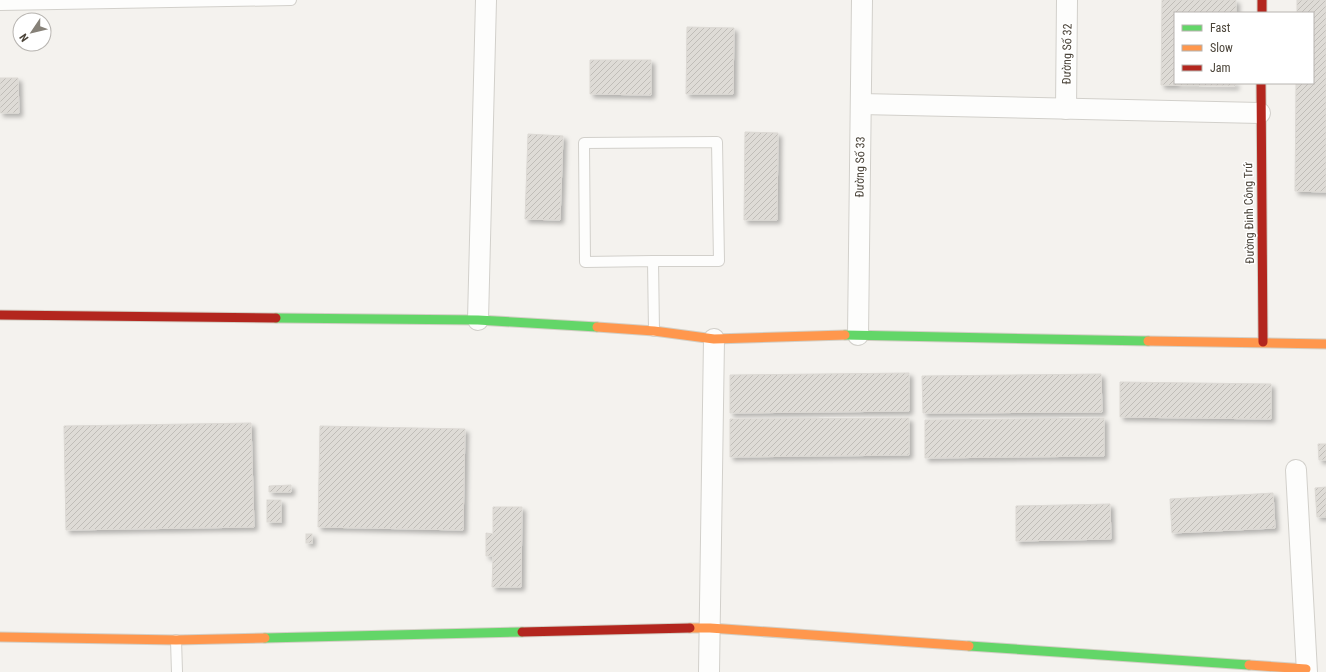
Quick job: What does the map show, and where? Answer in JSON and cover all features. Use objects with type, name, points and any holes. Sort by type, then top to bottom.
[{"type":"street","points":[[478,320],[486,0]]},
{"type":"street","name":"Đường Số 33","points":[[858,335],[862,0]]},
{"type":"street","name":"Đường Số 32","points":[[1066,109],[1067,0]]},
{"type":"street","points":[[1262,0],[1262,12]]},
{"type":"street","name":"Đường Đinh Công Trứ","points":[[1261,84],[1263,342]]},
{"type":"street","points":[[861,104],[1260,112]]},
{"type":"street","points":[[0,315],[478,320],[654,331],[714,339],[858,335],[1326,344]]},
{"type":"street","points":[[709,672],[714,339]]},
{"type":"street","points":[[0,637],[176,640],[710,628],[1306,670],[1296,470]]},
{"type":"lane","points":[[0,5],[291,0]]},
{"type":"lane","points":[[717,142],[719,261],[653,261],[585,262],[584,143],[717,142]]},
{"type":"lane","points":[[653,261],[654,331]]},
{"type":"lane","points":[[176,640],[178,672]]},
{"type":"building","points":[[1162,0],[1236,0],[1236,12],[1174,12],[1174,84],[1236,84],[1235,86],[1161,85]]},
{"type":"building","points":[[1297,0],[1326,0],[1326,192],[1295,191],[1296,84],[1314,84],[1314,12],[1297,12]]},
{"type":"building","points":[[687,27],[734,28],[733,94],[686,94]]},
{"type":"building","points":[[590,60],[651,60],[651,95],[590,94]]},
{"type":"building","points":[[0,78],[18,78],[19,113],[0,113]]},
{"type":"building","points":[[745,132],[778,133],[777,220],[744,220]]},
{"type":"building","points":[[528,134],[563,136],[560,220],[525,219]]},
{"type":"building","points":[[909,373],[909,411],[730,413],[730,375]]},
{"type":"building","points":[[1101,374],[1102,412],[923,413],[922,376]]},
{"type":"building","points":[[1120,382],[1271,384],[1271,419],[1120,417]]},
{"type":"building","points":[[909,418],[909,455],[730,457],[730,419]]},
{"type":"building","points":[[1104,418],[1104,456],[925,458],[925,420]]},
{"type":"building","points":[[251,423],[254,527],[66,530],[64,426]]},
{"type":"building","points":[[320,426],[465,429],[463,530],[318,527]]},
{"type":"building","points":[[1318,444],[1326,444],[1326,460],[1319,460]]},
{"type":"building","points":[[291,485],[291,492],[269,492],[269,486]]},
{"type":"building","points":[[1326,487],[1326,517],[1317,517],[1315,488]]},
{"type":"building","points":[[1273,493],[1275,528],[1172,533],[1170,499]]},
{"type":"building","points":[[267,500],[281,500],[281,522],[267,522]]},
{"type":"building","points":[[1110,504],[1111,539],[1016,541],[1016,506]]},
{"type":"building","points":[[493,507],[522,507],[521,587],[492,587],[493,556],[486,556],[486,533],[493,534]]},
{"type":"building","points":[[306,534],[312,534],[312,543],[306,543]]},
{"type":"traffic: fast","points":[[276,318],[478,320],[597,327]]},
{"type":"traffic: fast","points":[[845,335],[1148,341]]},
{"type":"traffic: fast","points":[[265,638],[522,632]]},
{"type":"traffic: fast","points":[[969,646],[1249,665]]},
{"type":"traffic: slow","points":[[597,327],[654,331],[714,339],[845,335]]},
{"type":"traffic: slow","points":[[1148,341],[1326,344]]},
{"type":"traffic: slow","points":[[690,628],[710,628],[969,646]]},
{"type":"traffic: slow","points":[[0,637],[176,640],[265,638]]},
{"type":"traffic: slow","points":[[1249,665],[1306,669]]},
{"type":"traffic: jam","points":[[1262,0],[1262,12]]},
{"type":"traffic: jam","points":[[1261,84],[1263,342]]},
{"type":"traffic: jam","points":[[0,315],[276,318]]},
{"type":"traffic: jam","points":[[522,632],[690,628]]}]
